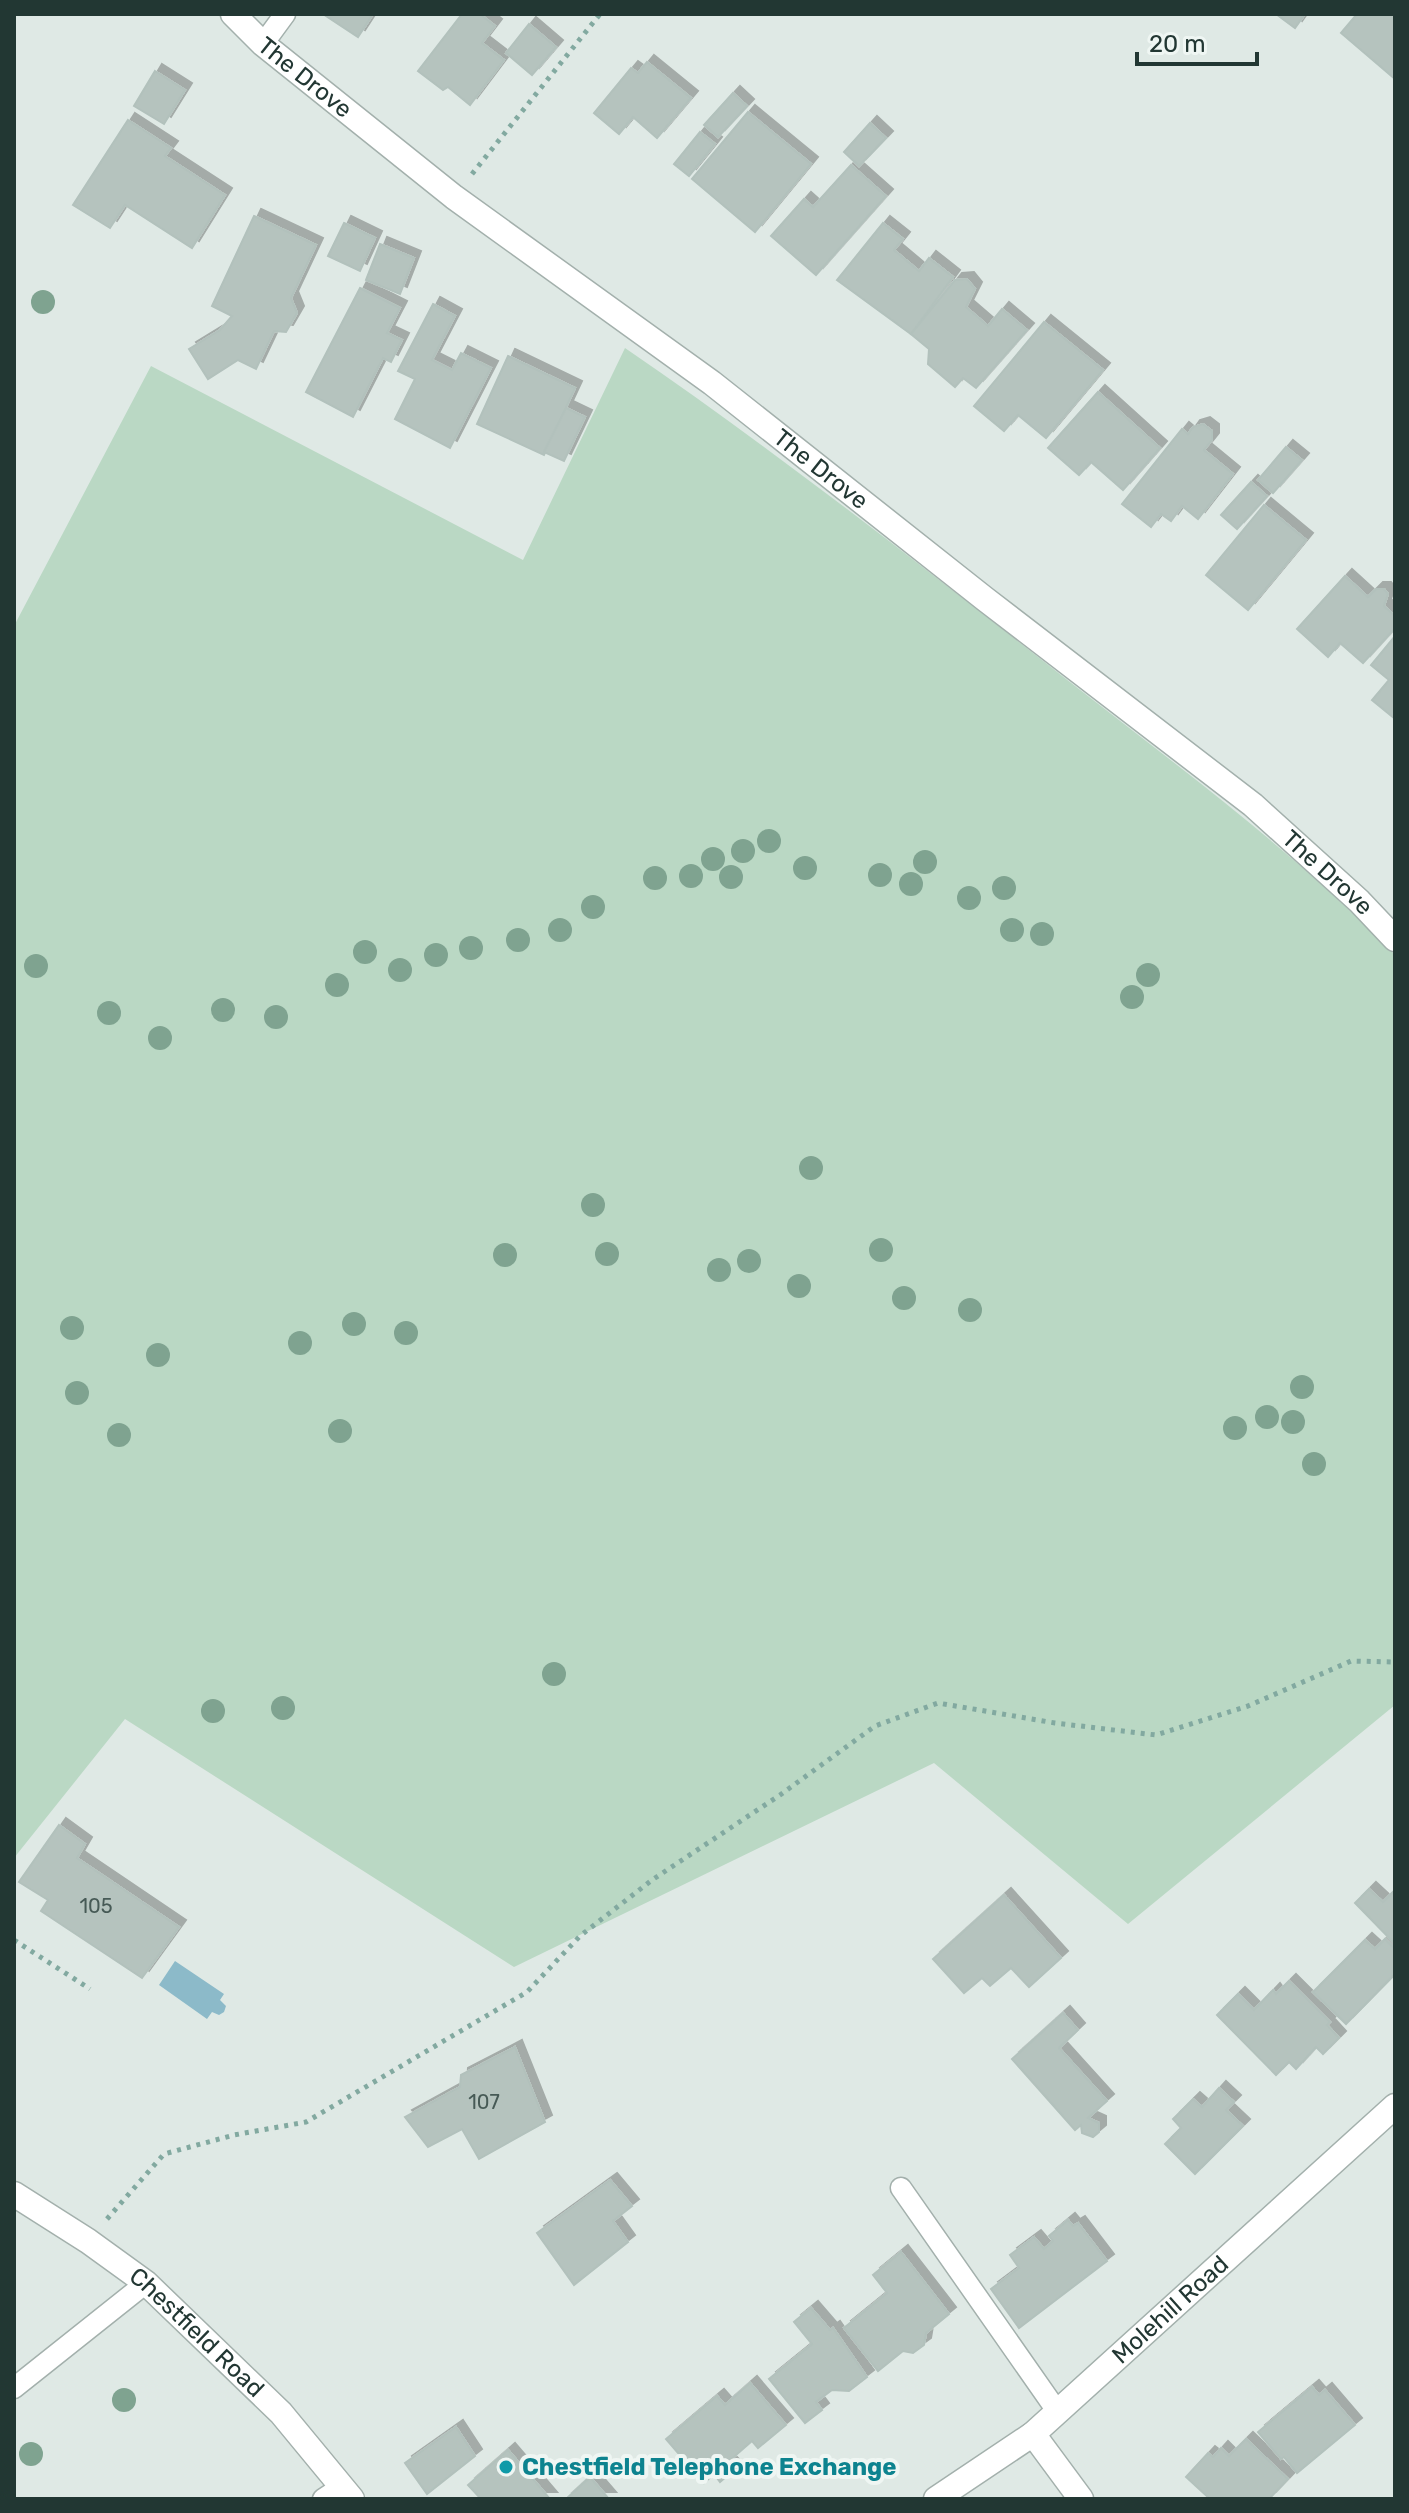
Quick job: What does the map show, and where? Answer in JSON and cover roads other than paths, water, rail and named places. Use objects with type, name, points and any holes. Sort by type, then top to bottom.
[{"type":"street","name":"The Drove","points":[[233,14],[263,44],[454,197],[712,383],[985,599],[1253,805],[1359,901],[1395,939]]},
{"type":"street","name":"Molehill Road","points":[[936,2499],[1033,2434],[1395,2106]]},
{"type":"street","name":"Chestfield Road","points":[[14,2194],[146,2283],[281,2413],[338,2495]]},
{"type":"street","points":[[1033,2434],[1081,2499]]},
{"type":"lane","points":[[263,44],[285,14]]},
{"type":"lane","points":[[901,2188],[1057,2411]]},
{"type":"lane","points":[[14,2388],[146,2283]]},
{"type":"water","points":[[175,1961],[224,1994],[220,2000],[226,2006],[224,2012],[219,2015],[212,2012],[207,2019],[159,1985]]},
{"type":"place","name":"Chestfield Telephone Exchange","points":[[506,2467]]}]
